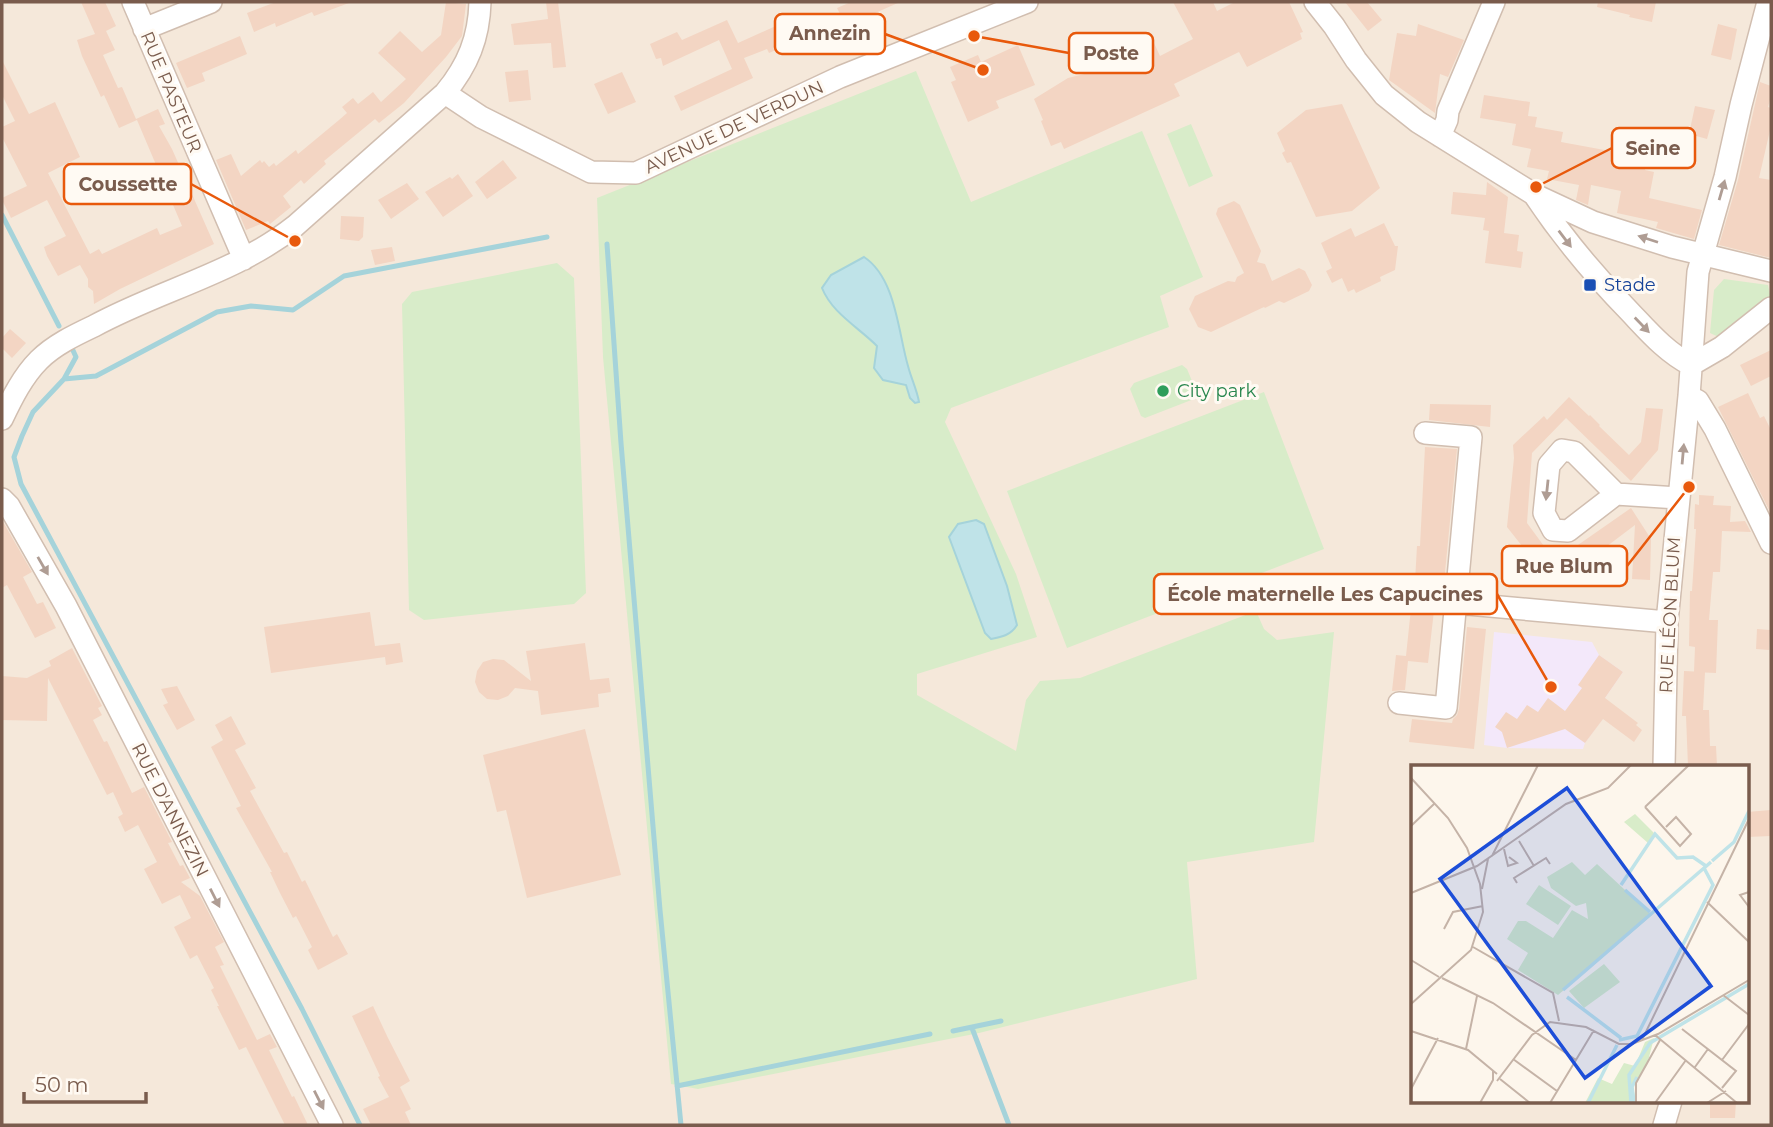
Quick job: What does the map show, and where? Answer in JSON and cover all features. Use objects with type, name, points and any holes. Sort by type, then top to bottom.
[{"type":"street","name":"RUE PASTEUR","points":[[132,2],[244,259]]},
{"type":"street","points":[[144,29],[211,2]]},
{"type":"street","points":[[2,419],[13,395],[39,360],[54,348],[112,316],[244,259],[295,226],[445,93],[460,75],[470,56],[480,18],[480,2]]},
{"type":"street","name":"AVENUE DE VERDUN","points":[[445,93],[481,117],[591,172],[636,173],[840,77],[1027,2]]},
{"type":"street","points":[[1315,2],[1356,60],[1399,109],[1535,195],[1594,222],[1703,256],[1771,271]]},
{"type":"street","points":[[1440,136],[1494,2]]},
{"type":"street","name":"RUE LÉON BLUM","points":[[1664,765],[1667,622],[1698,272],[1725,177],[1768,2]]},
{"type":"street","points":[[1535,195],[1570,246],[1598,279],[1666,349],[1691,365],[1730,342],[1771,307]]},
{"type":"street","points":[[1689,396],[1698,401],[1715,429],[1771,542]]},
{"type":"street","points":[[1399,703],[1446,708],[1471,437],[1425,433]]},
{"type":"street","points":[[1616,494],[1678,498]]},
{"type":"street","name":"RUE D'ANNEZIN","points":[[2,499],[9,506],[66,606],[332,1125]]},
{"type":"street","points":[[1456,603],[1667,622]]},
{"type":"street","points":[[1664,1125],[1671,1102]]},
{"type":"shaded area","points":[[2,2],[1771,2],[1771,1125],[2,1125]]},
{"type":"shaded area","points":[[1494,632],[1592,642],[1599,655],[1623,672],[1603,701],[1611,707],[1583,749],[1484,745]]},
{"type":"green space","points":[[916,71],[971,202],[1142,131],[1203,277],[1160,296],[1169,327],[951,408],[945,422],[1016,574],[1037,637],[917,674],[917,695],[1016,751],[1026,700],[1040,681],[1080,678],[1256,611],[1264,629],[1277,640],[1334,632],[1314,842],[1187,862],[1197,979],[979,1033],[698,1089],[671,1084],[603,357],[597,198]]},
{"type":"green space","points":[[1191,124],[1213,176],[1189,187],[1167,134]]},
{"type":"green space","points":[[557,263],[574,278],[586,593],[574,604],[424,620],[409,610],[402,304],[412,292]]},
{"type":"green space","points":[[1724,279],[1768,285],[1771,300],[1725,340],[1710,333],[1714,290]]},
{"type":"green space","name":"City park","points":[[1182,365],[1187,369],[1197,393],[1194,399],[1145,418],[1141,416],[1130,389],[1134,383]]},
{"type":"green space","points":[[1264,392],[1324,549],[1067,648],[1007,491]]},
{"type":"water","points":[[864,257],[875,266],[889,292],[919,402],[915,403],[910,398],[906,385],[883,380],[874,368],[877,346],[832,305],[822,288],[831,275]]},
{"type":"water","points":[[976,520],[984,524],[1007,586],[1017,625],[1006,635],[991,639],[985,633],[949,537],[958,524]]},
{"type":"building","points":[[81,2],[105,2],[116,26],[106,31],[115,50],[103,55],[118,88],[122,87],[136,119],[158,109],[165,124],[159,126],[214,244],[94,304],[93,291],[88,287],[88,279],[80,265],[58,276],[47,256],[44,247],[66,236],[47,200],[11,218],[2,200],[27,186],[2,137],[2,127],[15,121],[2,95],[2,60],[29,114],[55,102],[80,157],[48,173],[90,254],[99,249],[102,254],[157,228],[160,235],[182,226],[137,120],[119,128],[82,56],[77,40],[95,34]]},
{"type":"building","points":[[276,2],[349,3],[314,16],[312,12],[276,27],[275,23],[254,32],[247,13]]},
{"type":"building","points":[[446,2],[466,4],[462,36],[446,57],[404,103],[379,123],[375,119],[324,161],[326,164],[304,184],[301,180],[283,196],[291,207],[270,224],[268,221],[246,230],[216,160],[231,154],[241,176],[260,160],[269,167],[274,163],[276,166],[296,150],[298,154],[347,113],[342,107],[353,98],[358,104],[373,92],[381,102],[406,79],[378,53],[400,31],[422,52],[441,35]]},
{"type":"building","points":[[546,2],[558,2],[566,67],[553,68],[551,43],[514,45],[511,24],[548,19]]},
{"type":"building","points":[[851,2],[900,2],[846,26],[837,8]]},
{"type":"building","points":[[1173,2],[1213,2],[1217,11],[1235,2],[1289,2],[1303,32],[1300,33],[1302,39],[1247,67],[1239,52],[1174,84],[1180,96],[1064,149],[1061,142],[1051,146],[1034,99],[1068,78],[1105,69],[1154,43],[1160,56],[1193,39]]},
{"type":"building","points":[[1345,2],[1367,2],[1382,20],[1368,31]]},
{"type":"building","points":[[1598,2],[1656,2],[1652,22],[1597,7]]},
{"type":"building","points":[[727,20],[738,43],[789,20],[799,40],[769,53],[767,49],[744,58],[753,78],[681,111],[674,96],[732,69],[719,40],[663,66],[661,58],[656,59],[650,44],[677,32],[682,40]]},
{"type":"building","points":[[1418,24],[1464,40],[1448,77],[1440,74],[1435,113],[1389,80],[1397,33],[1416,36]]},
{"type":"building","points":[[1718,24],[1737,29],[1731,60],[1711,55]]},
{"type":"building","points":[[240,36],[247,54],[202,73],[205,81],[187,88],[176,63]]},
{"type":"building","points":[[1018,45],[1035,85],[996,101],[999,108],[968,122],[951,82],[956,80],[950,67],[978,55],[981,62]]},
{"type":"building","points":[[528,70],[531,100],[509,102],[505,72]]},
{"type":"building","points":[[622,72],[636,102],[608,114],[594,84]]},
{"type":"building","points":[[1760,82],[1771,86],[1768,107],[1771,108],[1771,126],[1759,178],[1771,180],[1771,258],[1719,245],[1738,180]]},
{"type":"building","points":[[1484,95],[1530,102],[1528,116],[1537,117],[1535,127],[1563,132],[1561,142],[1648,158],[1645,170],[1654,172],[1649,198],[1702,210],[1694,239],[1656,228],[1658,222],[1617,213],[1621,191],[1591,185],[1588,205],[1576,200],[1579,185],[1547,179],[1549,171],[1527,167],[1531,149],[1512,145],[1516,124],[1480,118]]},
{"type":"building","points":[[1342,104],[1380,188],[1352,211],[1316,217],[1291,162],[1287,163],[1282,153],[1285,151],[1277,133],[1306,110]]},
{"type":"building","points":[[1695,106],[1715,110],[1707,139],[1689,134]]},
{"type":"building","points":[[503,160],[517,178],[487,199],[475,182]]},
{"type":"building","points":[[458,174],[473,196],[443,217],[425,192]]},
{"type":"building","points":[[1487,182],[1508,197],[1504,233],[1519,235],[1517,251],[1523,252],[1521,268],[1485,263],[1489,231],[1483,230],[1485,218],[1451,214],[1453,192],[1486,195]]},
{"type":"building","points":[[407,183],[419,199],[391,219],[378,200]]},
{"type":"building","points":[[1234,201],[1240,205],[1261,251],[1257,262],[1265,264],[1272,281],[1299,268],[1305,271],[1312,285],[1309,291],[1284,303],[1279,301],[1211,332],[1198,327],[1189,309],[1195,296],[1228,281],[1235,282],[1237,277],[1244,273],[1216,214],[1218,208]]},
{"type":"building","points":[[341,216],[364,217],[363,237],[359,241],[340,239]]},
{"type":"building","points":[[1384,223],[1395,246],[1398,246],[1395,270],[1380,277],[1381,281],[1356,293],[1354,289],[1348,292],[1342,278],[1332,283],[1326,271],[1332,268],[1321,243],[1351,228],[1355,237]]},
{"type":"building","points":[[392,247],[395,261],[375,265],[371,250]]},
{"type":"building","points":[[10,329],[26,343],[12,358],[2,348],[2,338]]},
{"type":"building","points":[[1771,350],[1771,376],[1751,386],[1740,365]]},
{"type":"building","points":[[1748,393],[1760,418],[1764,416],[1771,430],[1771,514],[1718,407]]},
{"type":"building","points":[[1569,397],[1629,455],[1641,442],[1646,408],[1663,409],[1658,450],[1631,481],[1566,418],[1532,453],[1527,523],[1555,561],[1631,508],[1651,539],[1650,580],[1632,579],[1635,525],[1591,560],[1556,583],[1537,557],[1533,560],[1507,527],[1513,445],[1544,416],[1547,420]]},
{"type":"building","points":[[1430,404],[1491,405],[1490,427],[1429,420]]},
{"type":"building","points":[[1425,447],[1457,449],[1443,593],[1436,593],[1428,663],[1408,661],[1405,690],[1392,691],[1396,655],[1406,656],[1414,599],[1417,546],[1420,546]]},
{"type":"building","points":[[1699,495],[1714,496],[1713,505],[1731,506],[1730,522],[1745,521],[1751,532],[1722,531],[1720,572],[1713,572],[1709,620],[1718,620],[1716,673],[1694,672],[1695,647],[1689,646],[1695,504],[1699,505]]},
{"type":"building","points":[[2,520],[32,572],[23,577],[37,604],[43,602],[56,628],[35,638],[7,585],[2,588]]},
{"type":"building","points":[[370,612],[375,646],[400,643],[403,662],[386,665],[385,657],[271,673],[264,627]]},
{"type":"building","points":[[1467,627],[1486,629],[1474,749],[1409,742],[1412,719],[1452,723],[1457,715]]},
{"type":"building","points":[[1757,629],[1770,630],[1769,650],[1756,649]]},
{"type":"building","points":[[585,643],[590,680],[609,678],[611,692],[598,694],[599,707],[541,715],[538,691],[515,688],[508,696],[498,700],[487,699],[479,692],[475,682],[477,671],[483,662],[504,660],[531,681],[526,651]]},
{"type":"building","points":[[72,648],[102,706],[98,708],[102,715],[93,720],[104,742],[107,741],[132,793],[144,787],[172,842],[168,843],[190,878],[181,882],[200,896],[224,942],[215,947],[224,965],[220,966],[257,1040],[270,1034],[277,1047],[269,1050],[308,1125],[285,1125],[246,1047],[239,1050],[217,1006],[211,990],[214,988],[197,955],[190,959],[174,927],[191,918],[180,895],[162,904],[144,869],[157,862],[138,825],[125,832],[118,817],[123,814],[113,792],[107,795],[48,678],[47,721],[2,720],[2,676],[27,678],[51,666],[49,661]]},
{"type":"building","points":[[1599,655],[1623,672],[1605,698],[1638,723],[1636,725],[1642,730],[1634,742],[1603,719],[1585,743],[1565,729],[1507,748],[1502,732],[1495,727],[1506,712],[1517,719],[1527,705],[1538,712],[1548,698],[1565,711],[1582,688],[1578,685]]},
{"type":"building","points":[[1684,671],[1705,672],[1703,710],[1709,710],[1710,746],[1716,746],[1717,765],[1688,765],[1686,716],[1682,716]]},
{"type":"building","points":[[177,686],[195,720],[177,730],[163,705],[168,703],[161,689]]},
{"type":"building","points":[[231,716],[246,744],[235,750],[256,788],[250,791],[284,853],[287,852],[302,882],[305,880],[333,937],[337,934],[348,954],[318,970],[308,950],[312,947],[296,916],[293,918],[272,872],[236,808],[241,806],[211,747],[223,740],[215,725]]},
{"type":"building","points":[[585,729],[621,875],[527,898],[506,810],[497,812],[483,755]]},
{"type":"building","points":[[1771,810],[1771,836],[1748,837],[1748,812]]},
{"type":"building","points":[[373,1006],[410,1081],[400,1087],[411,1109],[405,1112],[411,1125],[371,1125],[363,1109],[389,1097],[352,1016]]},
{"type":"building","points":[[1710,1102],[1736,1102],[1735,1118],[1710,1118]]},
{"type":"waterway","points":[[2,215],[59,326]]},
{"type":"waterway","points":[[64,379],[96,376],[217,312],[251,306],[293,310],[344,276],[547,237]]},
{"type":"waterway","points":[[607,244],[660,910],[681,1125]]},
{"type":"waterway","points":[[71,346],[76,357],[64,379],[33,412],[14,457],[21,484],[302,1009],[360,1125]]},
{"type":"waterway","points":[[953,1031],[1001,1021]]},
{"type":"waterway","points":[[972,1028],[1009,1125]]},
{"type":"waterway","points":[[677,1086],[930,1034]]},
{"type":"place","name":"Poste","points":[[974,36]]},
{"type":"place","name":"Annezin","points":[[983,70]]},
{"type":"place","name":"Seine","points":[[1536,187]]},
{"type":"place","name":"Coussette","points":[[295,241]]},
{"type":"place","name":"Stade","points":[[1590,285]]},
{"type":"place","name":"City park","points":[[1163,391]]},
{"type":"place","name":"Rue Blum","points":[[1689,487]]},
{"type":"place","name":"École maternelle Les Capucines","points":[[1551,687]]}]
